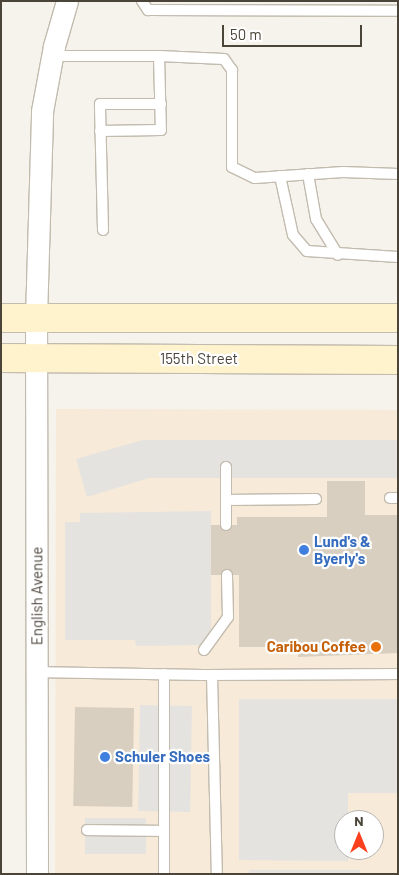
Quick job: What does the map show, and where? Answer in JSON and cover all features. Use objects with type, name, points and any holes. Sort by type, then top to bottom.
[{"type":"street","name":"English Avenue","points":[[37,874],[36,318],[42,111],[52,56],[67,1]]},
{"type":"street","points":[[1,318],[398,318]]},
{"type":"street","name":"155th Street","points":[[1,358],[398,360]]},
{"type":"lane","points":[[142,1],[148,10],[398,11]]},
{"type":"lane","points":[[52,56],[159,56],[224,59],[232,70],[232,167],[256,178],[308,174],[398,174]]},
{"type":"lane","points":[[100,131],[161,130],[159,56]]},
{"type":"lane","points":[[102,230],[100,104],[160,104]]},
{"type":"lane","points":[[308,174],[316,219],[338,255]]},
{"type":"lane","points":[[280,176],[293,235],[307,251],[338,255],[398,257]]},
{"type":"lane","points":[[226,467],[226,525]]},
{"type":"lane","points":[[226,500],[316,499]]},
{"type":"lane","points":[[204,650],[228,617],[227,575]]},
{"type":"lane","points":[[37,672],[212,675],[398,674]]},
{"type":"lane","points":[[164,674],[164,874]]},
{"type":"lane","points":[[212,675],[217,874]]},
{"type":"lane","points":[[87,830],[164,831]]},
{"type":"shaded area","points":[[56,409],[398,410],[398,874],[55,874]]},
{"type":"shaded area","points":[[143,440],[398,440],[398,478],[149,478],[87,497],[76,459]]},
{"type":"shaded area","points":[[211,511],[211,645],[136,646],[135,640],[65,640],[65,522],[80,522],[80,513]]},
{"type":"shaded area","points":[[239,699],[398,699],[398,793],[348,793],[348,810],[334,810],[334,860],[348,861],[239,860]]},
{"type":"shaded area","points":[[140,705],[192,706],[190,812],[138,811]]},
{"type":"shaded area","points":[[85,818],[146,818],[146,854],[85,854]]},
{"type":"shaded area","points":[[249,870],[360,870],[360,874],[249,874]]},
{"type":"building","name":"Lund's & Byerly's","points":[[327,481],[365,481],[365,515],[398,515],[398,653],[298,657],[298,647],[239,647],[239,575],[211,575],[211,525],[237,525],[237,517],[327,517]]},
{"type":"building","name":"Schuler Shoes","points":[[75,707],[134,708],[132,807],[73,806]]},
{"type":"place","name":"Lund's & Byerly's","points":[[304,550]]},
{"type":"place","name":"Caribou Coffee","points":[[376,647]]},
{"type":"place","name":"Schuler Shoes","points":[[105,757]]}]
